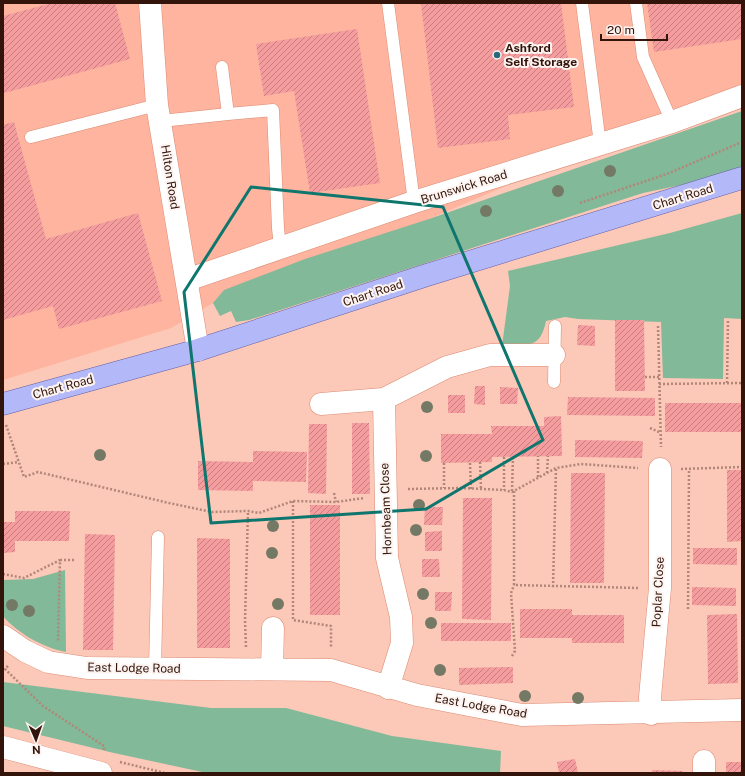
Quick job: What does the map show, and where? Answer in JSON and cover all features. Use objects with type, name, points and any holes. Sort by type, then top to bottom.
[{"type":"main road","name":"Chart Road","points":[[4,411],[198,350],[434,273],[742,178]]},
{"type":"street","name":"Hilton Road","points":[[150,3],[159,113],[198,350]]},
{"type":"street","name":"Brunswick Road","points":[[187,280],[414,202],[672,122],[742,96]]},
{"type":"street","points":[[321,404],[384,399],[447,368],[490,355],[554,354]]},
{"type":"street","name":"Hornbeam Close","points":[[384,399],[387,558],[401,617],[402,643],[388,688]]},
{"type":"street","name":"Poplar Close","points":[[651,714],[650,697],[660,588],[662,468]]},
{"type":"street","points":[[272,669],[273,628]]},
{"type":"street","name":"East Lodge Road","points":[[3,636],[25,651],[48,662],[87,668],[331,670],[388,688],[522,715],[651,714],[742,710]]},
{"type":"street","points":[[3,747],[102,765]]},
{"type":"lane","points":[[388,3],[414,202]]},
{"type":"lane","points":[[582,3],[600,144]]},
{"type":"lane","points":[[636,3],[643,57],[672,122]]},
{"type":"lane","points":[[222,67],[228,114]]},
{"type":"lane","points":[[31,137],[159,113],[228,114],[273,110],[280,248]]},
{"type":"lane","points":[[554,382],[555,326]]},
{"type":"lane","points":[[155,668],[158,537]]},
{"type":"path","points":[[727,383],[728,321]]},
{"type":"path","points":[[658,326],[659,432],[662,468]]},
{"type":"path","points":[[645,377],[659,377]]},
{"type":"path","points":[[659,384],[742,384]]},
{"type":"path","points":[[4,411],[24,477],[38,472],[169,504],[212,512],[248,511],[259,513],[293,501],[336,502],[385,496],[412,488],[513,491],[556,468],[581,464],[689,470],[742,467]]},
{"type":"path","points":[[650,428],[659,432]]},
{"type":"path","points":[[504,456],[504,490]]},
{"type":"path","points":[[538,456],[538,477]]},
{"type":"path","points":[[547,474],[548,456]]},
{"type":"path","points":[[512,656],[515,651],[511,593],[514,585],[513,457]]},
{"type":"path","points":[[3,464],[19,462]]},
{"type":"path","points":[[480,462],[481,489]]},
{"type":"path","points":[[444,463],[444,488]]},
{"type":"path","points":[[470,463],[471,490]]},
{"type":"path","points":[[553,587],[556,468]]},
{"type":"path","points":[[688,609],[689,470]]},
{"type":"path","points":[[334,493],[336,502]]},
{"type":"path","points":[[293,501],[293,620],[331,626],[331,670]]},
{"type":"path","points":[[248,511],[245,620],[248,669]]},
{"type":"path","points":[[58,663],[60,560]]},
{"type":"path","points":[[3,574],[24,578],[60,560],[74,560]]},
{"type":"path","points":[[514,585],[660,588]]},
{"type":"path","points":[[25,651],[5,669],[43,706],[104,746],[102,765]]},
{"type":"highlighted area","points":[[251,187],[443,207],[543,440],[426,509],[211,523],[184,292]]},
{"type":"shaded area","points":[[3,3],[742,3],[742,85],[429,219],[213,303],[171,328],[3,380]]},
{"type":"green space","points":[[742,111],[742,168],[705,180],[643,193],[249,320],[236,322],[231,311],[220,316],[213,303],[224,290],[305,259],[429,219]]},
{"type":"green space","points":[[742,213],[742,319],[724,318],[723,379],[663,378],[661,322],[578,319],[565,317],[546,321],[540,337],[532,344],[502,346],[510,286],[508,271],[670,233]]},
{"type":"green space","points":[[65,570],[66,652],[49,647],[23,634],[3,616],[3,580],[33,579]]},
{"type":"green space","points":[[3,682],[211,708],[286,708],[392,736],[501,751],[500,773],[207,773],[114,753],[3,726]]},
{"type":"building","points":[[52,3],[115,3],[130,59],[4,93],[3,16]]},
{"type":"building","name":"Ashford Self Storage","points":[[421,3],[561,3],[574,107],[508,115],[510,139],[438,148]]},
{"type":"building","points":[[647,3],[742,3],[742,39],[654,52]]},
{"type":"building","points":[[357,29],[380,183],[310,193],[294,91],[264,96],[256,44]]},
{"type":"building","points":[[14,122],[46,239],[138,213],[162,301],[59,329],[53,306],[3,320],[3,125]]},
{"type":"building","points":[[615,320],[644,320],[645,391],[615,391]]},
{"type":"building","points":[[578,325],[595,326],[595,346],[577,345]]},
{"type":"building","points":[[475,386],[485,386],[485,405],[474,404]]},
{"type":"building","points":[[500,387],[518,388],[517,404],[500,404]]},
{"type":"building","points":[[448,395],[465,395],[465,413],[448,413]]},
{"type":"building","points":[[568,397],[655,398],[655,416],[567,415]]},
{"type":"building","points":[[665,403],[742,403],[742,432],[665,432]]},
{"type":"building","points":[[561,416],[562,456],[492,457],[492,462],[441,463],[441,434],[492,434],[491,426],[544,426],[544,417]]},
{"type":"building","points":[[352,423],[369,423],[370,494],[352,494]]},
{"type":"building","points":[[309,424],[327,424],[326,494],[308,493]]},
{"type":"building","points":[[575,440],[643,441],[642,458],[575,457]]},
{"type":"building","points":[[253,451],[307,452],[306,482],[253,481],[253,491],[198,490],[198,461],[253,462]]},
{"type":"building","points":[[727,470],[742,470],[742,541],[727,542]]},
{"type":"building","points":[[571,473],[605,473],[604,583],[570,583]]},
{"type":"building","points":[[463,498],[492,498],[491,620],[462,619]]},
{"type":"building","points":[[310,505],[340,505],[340,615],[310,615]]},
{"type":"building","points":[[425,507],[443,507],[442,525],[424,525]]},
{"type":"building","points":[[15,511],[70,511],[69,541],[15,541],[15,552],[3,553],[3,522],[15,522]]},
{"type":"building","points":[[442,531],[442,551],[425,551],[425,532]]},
{"type":"building","points":[[85,534],[115,535],[113,650],[83,650]]},
{"type":"building","points":[[197,538],[230,539],[230,648],[197,648]]},
{"type":"building","points":[[693,548],[737,548],[737,565],[693,564]]},
{"type":"building","points":[[422,559],[439,559],[440,577],[422,577]]},
{"type":"building","points":[[692,587],[736,588],[736,606],[692,605]]},
{"type":"building","points":[[435,592],[452,592],[451,611],[435,611]]},
{"type":"building","points":[[520,609],[572,609],[572,615],[624,615],[624,643],[572,643],[572,638],[520,638]]},
{"type":"building","points":[[737,614],[738,683],[708,684],[707,615]]},
{"type":"building","points":[[441,623],[511,623],[511,641],[441,641]]},
{"type":"building","points":[[513,667],[513,683],[459,685],[459,668]]},
{"type":"building","points":[[575,759],[578,773],[559,773],[557,762]]},
{"type":"building","points":[[726,762],[742,762],[742,773],[726,773]]},
{"type":"building","points":[[652,770],[683,771],[683,773],[652,773]]},
{"type":"place","name":"Ashford Self Storage","points":[[497,55]]}]
